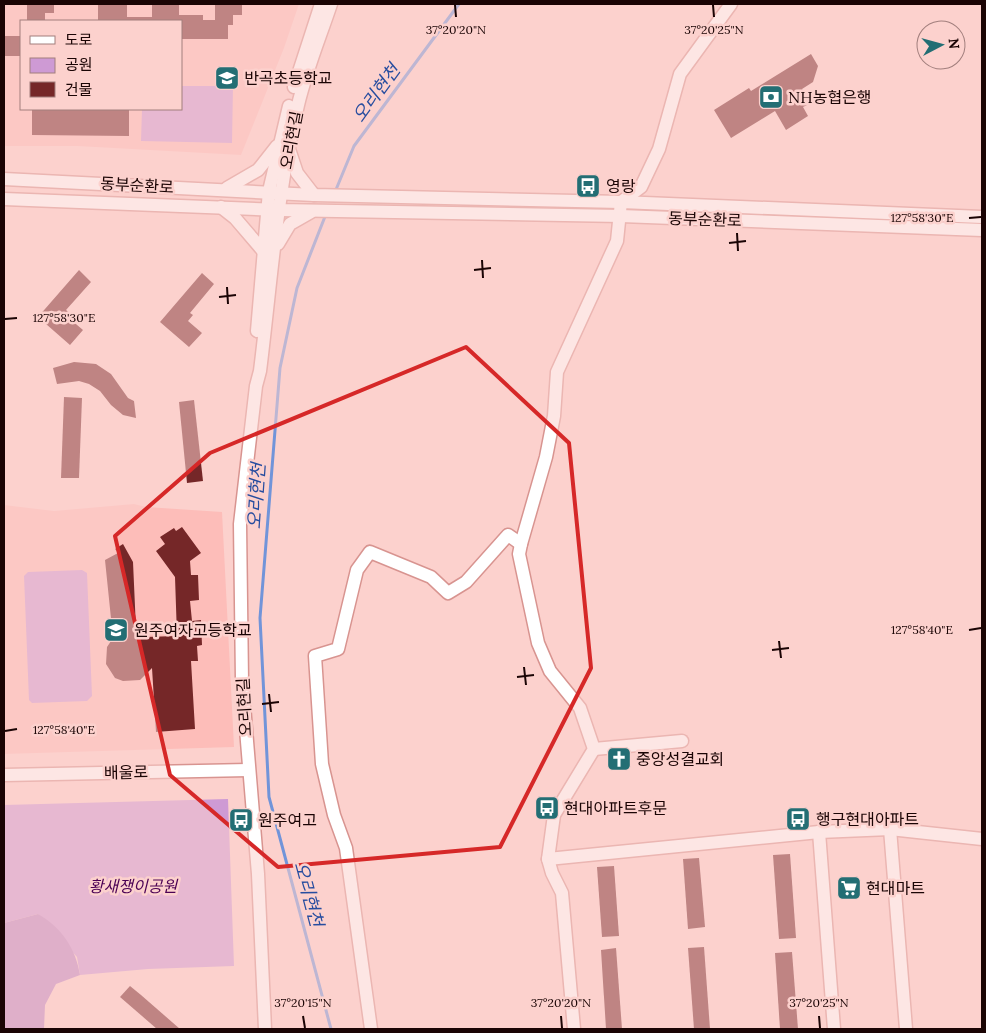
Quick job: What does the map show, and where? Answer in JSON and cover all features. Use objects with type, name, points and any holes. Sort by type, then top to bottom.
[{"type":"street","name":"오리현길","points":[[265,1029],[258,874],[242,681],[240,524],[256,386],[254,372],[270,250],[275,192],[285,144],[291,98],[321,4]]},
{"type":"street","name":"오리현길","points":[[285,144],[331,4]]},
{"type":"street","points":[[594,749],[580,708],[550,671],[538,643],[519,554],[546,457],[554,416],[557,372],[617,241],[622,202],[641,187],[658,149],[680,74],[731,4]]},
{"type":"street","points":[[222,190],[238,184],[258,170],[285,144],[292,163],[304,184],[314,195]]},
{"type":"street","name":"동부순환로","points":[[4,179],[314,195],[622,202],[982,217]]},
{"type":"street","name":"동부순환로","points":[[4,199],[273,210],[621,216],[982,230]]},
{"type":"street","points":[[221,208],[270,250],[290,224],[313,211]]},
{"type":"street","points":[[372,1029],[346,848],[334,815],[322,764],[315,656],[338,649],[357,570],[370,552],[431,577],[448,593],[466,582],[508,535],[521,544]]},
{"type":"street","points":[[594,749],[682,741]]},
{"type":"street","points":[[574,1029],[562,892],[552,873],[548,858],[554,815],[594,749]]},
{"type":"street","name":"배울로","points":[[4,775],[248,770]]},
{"type":"street","points":[[548,858],[820,832],[890,829],[982,839]]},
{"type":"street","points":[[890,829],[906,1029]]},
{"type":"street","points":[[820,832],[834,1029]]},
{"type":"highlighted area","points":[[466,347],[569,443],[591,668],[500,847],[278,867],[170,775],[115,536],[210,453]]},
{"type":"shaded area","name":"반곡초등학교","points":[[4,4],[299,4],[284,48],[241,155],[77,146],[4,146]]},
{"type":"shaded area","name":"원주여자고등학교","points":[[134,504],[146,507],[222,512],[234,747],[4,754],[4,505],[54,511]]},
{"type":"shaded area","points":[[38,914],[54,926],[66,940],[75,956],[80,975],[56,984],[45,1005],[44,1029],[4,1029],[4,923]]},
{"type":"green space","points":[[182,86],[233,86],[232,143],[141,141],[142,110],[182,110]]},
{"type":"green space","points":[[82,570],[87,573],[92,696],[87,701],[32,703],[29,700],[24,576],[28,572]]},
{"type":"green space","name":"황새쟁이공원","points":[[228,799],[234,966],[148,969],[80,975],[77,957],[38,914],[4,923],[4,805]]},
{"type":"building","points":[[27,4],[54,4],[54,13],[45,13],[45,20],[27,20]]},
{"type":"building","points":[[98,4],[127,4],[127,17],[152,17],[152,4],[179,4],[179,15],[203,15],[203,20],[215,20],[215,4],[242,4],[242,15],[233,15],[233,25],[228,25],[228,39],[182,39],[182,20],[98,20]]},
{"type":"building","points":[[4,36],[20,36],[20,56],[4,56]]},
{"type":"building","name":"NH농협은행","points":[[811,54],[818,66],[813,82],[802,89],[811,103],[803,107],[808,116],[786,130],[775,111],[731,138],[714,110],[749,88],[751,91]]},
{"type":"building","points":[[32,110],[129,110],[129,136],[32,135]]},
{"type":"building","points":[[79,270],[91,282],[66,310],[72,315],[70,319],[83,330],[70,345],[38,317]]},
{"type":"building","points":[[202,273],[214,284],[190,313],[193,315],[188,321],[202,333],[189,347],[160,322]]},
{"type":"building","points":[[74,362],[96,364],[111,374],[128,398],[134,401],[136,418],[123,415],[111,405],[100,391],[89,384],[79,381],[57,384],[53,368]]},
{"type":"building","points":[[64,397],[82,398],[79,478],[61,478]]},
{"type":"building","points":[[194,400],[203,481],[187,483],[179,402]]},
{"type":"building","name":"원주여자고등학교","points":[[182,527],[201,553],[190,561],[191,575],[198,575],[199,600],[190,601],[192,621],[201,620],[202,645],[197,646],[198,661],[191,661],[195,729],[156,732],[152,668],[140,680],[123,681],[115,678],[106,664],[107,647],[113,638],[105,560],[118,553],[115,549],[123,544],[133,562],[136,629],[145,637],[177,636],[175,577],[156,551],[165,544],[160,537],[174,528],[176,531]]},
{"type":"building","points":[[790,854],[796,938],[779,939],[773,855]]},
{"type":"building","points":[[699,858],[705,927],[688,929],[683,859]]},
{"type":"building","points":[[614,866],[619,936],[602,937],[597,867]]},
{"type":"building","points":[[704,947],[710,1029],[694,1029],[688,948]]},
{"type":"building","points":[[616,948],[622,1029],[606,1029],[601,950]]},
{"type":"building","points":[[792,952],[798,1029],[780,1029],[775,953]]},
{"type":"building","points":[[130,986],[180,1029],[157,1029],[120,997]]},
{"type":"waterway","name":"오리현천","points":[[335,192],[354,146],[459,4]]},
{"type":"waterway","name":"오리현천","points":[[326,214],[297,288],[280,368],[260,618],[269,797],[331,1029]]},
{"type":"place","name":"반곡초등학교","points":[[227,78]]},
{"type":"place","name":"NH농협은행","points":[[771,97]]},
{"type":"place","name":"영랑","points":[[588,186]]},
{"type":"place","name":"원주여자고등학교","points":[[116,630]]},
{"type":"place","name":"중앙성결교회","points":[[619,759]]},
{"type":"place","name":"현대아파트후문","points":[[547,808]]},
{"type":"place","name":"행구현대아파트","points":[[798,819]]},
{"type":"place","name":"원주여고","points":[[241,820]]},
{"type":"place","name":"현대마트","points":[[849,888]]}]
